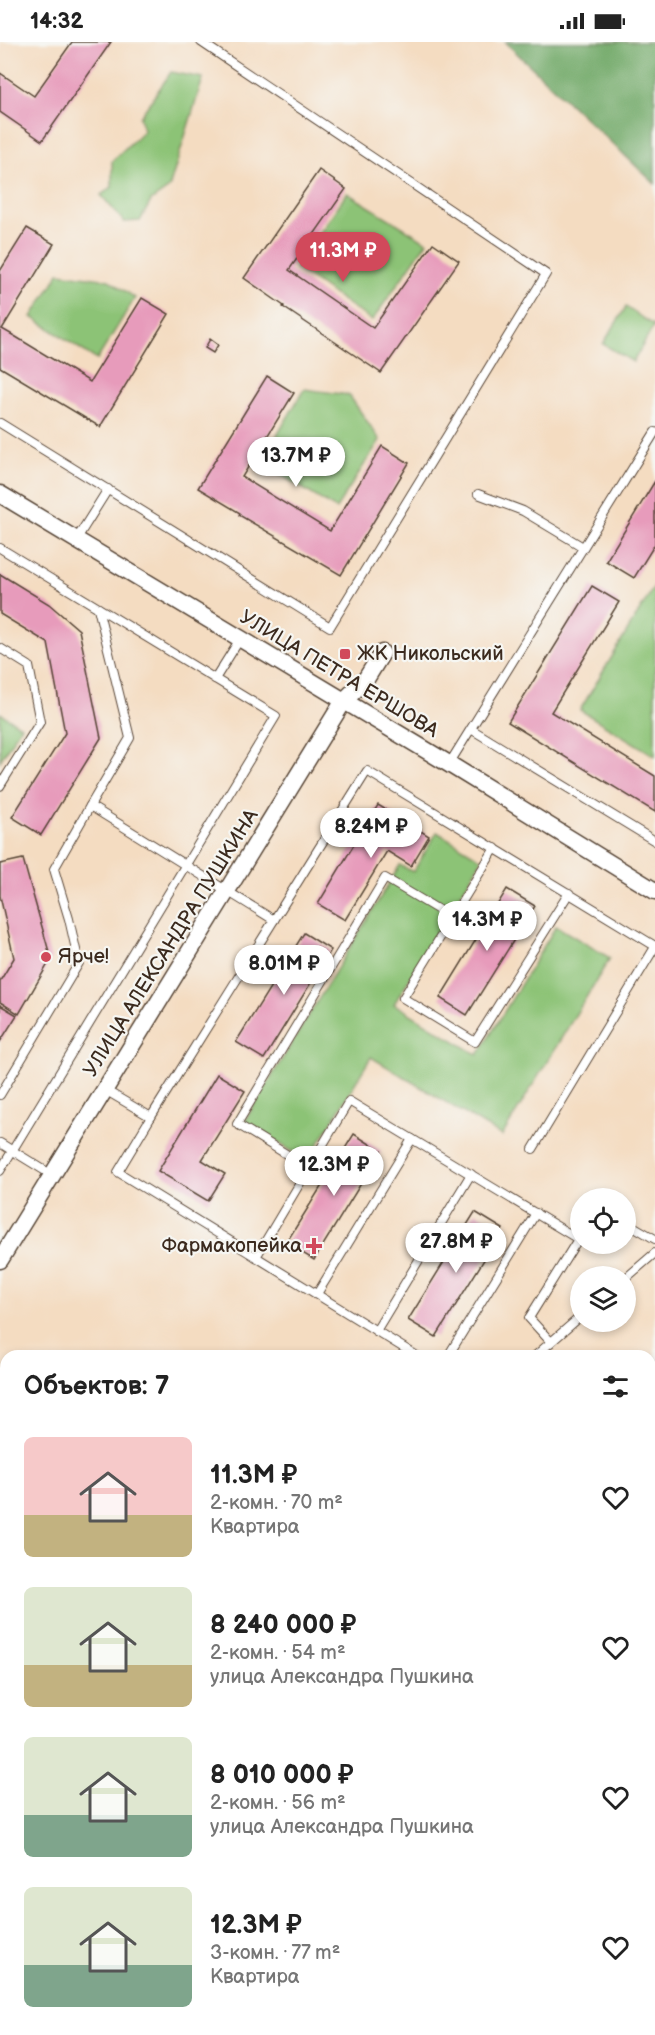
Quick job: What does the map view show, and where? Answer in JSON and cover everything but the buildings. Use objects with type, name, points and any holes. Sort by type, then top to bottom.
[{"type":"street","name":"УЛИЦА ПЕТРА ЕРШОВА","points":[[0,494],[449,764],[655,891]]},
{"type":"street","name":"УЛИЦА АЛЕКСАНДРА ПУШКИНА","points":[[0,1260],[343,702],[366,679],[382,652]]},
{"type":"lane","points":[[0,423],[330,627],[546,274],[201,42]]},
{"type":"lane","points":[[449,764],[655,432]]},
{"type":"lane","points":[[76,540],[108,489]]},
{"type":"lane","points":[[478,494],[523,511],[584,547]]},
{"type":"lane","points":[[0,548],[276,716],[0,1171]]},
{"type":"lane","points":[[0,1095],[79,963],[54,869],[130,738],[98,608]]},
{"type":"lane","points":[[215,679],[240,639]]},
{"type":"lane","points":[[0,648],[29,666],[40,722],[0,786]]},
{"type":"lane","points":[[471,729],[655,841]]},
{"type":"lane","points":[[407,1350],[118,1172],[367,771],[655,946],[533,1149]]},
{"type":"lane","points":[[90,806],[274,920]]},
{"type":"lane","points":[[495,848],[403,998],[475,1042],[569,893]]},
{"type":"lane","points":[[309,1168],[237,1124],[385,878],[452,918]]},
{"type":"lane","points":[[105,1090],[152,1117]]},
{"type":"lane","points":[[256,1257],[350,1101],[570,1232]]},
{"type":"lane","points":[[317,1294],[412,1139]]},
{"type":"lane","points":[[0,1143],[52,1175]]},
{"type":"lane","points":[[376,1331],[471,1174]]},
{"type":"lane","points":[[452,1350],[536,1213]]},
{"type":"lane","points":[[636,1227],[655,1239]]},
{"type":"lane","points":[[551,1341],[529,1318],[570,1252]]},
{"type":"lane","points":[[636,1269],[655,1253]]},
{"type":"lane","points":[[541,1350],[570,1325]]},
{"type":"green space","points":[[505,42],[655,42],[655,184]]},
{"type":"green space","points":[[171,72],[203,78],[169,188],[151,201],[140,221],[124,222],[101,195],[112,187],[112,161],[144,130],[140,117]]},
{"type":"green space","points":[[347,193],[427,242],[372,321],[296,268]]},
{"type":"green space","points":[[59,273],[109,280],[135,298],[97,360],[32,317]]},
{"type":"green space","points":[[626,307],[654,326],[633,362],[603,344]]},
{"type":"green space","points":[[304,389],[349,395],[380,440],[336,509],[261,463]]},
{"type":"green space","points":[[655,585],[655,756],[580,710]]},
{"type":"green space","points":[[0,713],[21,726],[0,761]]},
{"type":"green space","points":[[437,832],[482,859],[394,1004],[478,1055],[556,926],[610,958],[502,1136],[371,1057],[308,1161],[244,1122],[400,865],[413,872]]},
{"type":"place","name":"ЖК Никольский","points":[[345,654]]},
{"type":"place","name":"Ярче!","points":[[46,957]]},
{"type":"place","name":"Фармакопейка","points":[[314,1246]]}]
